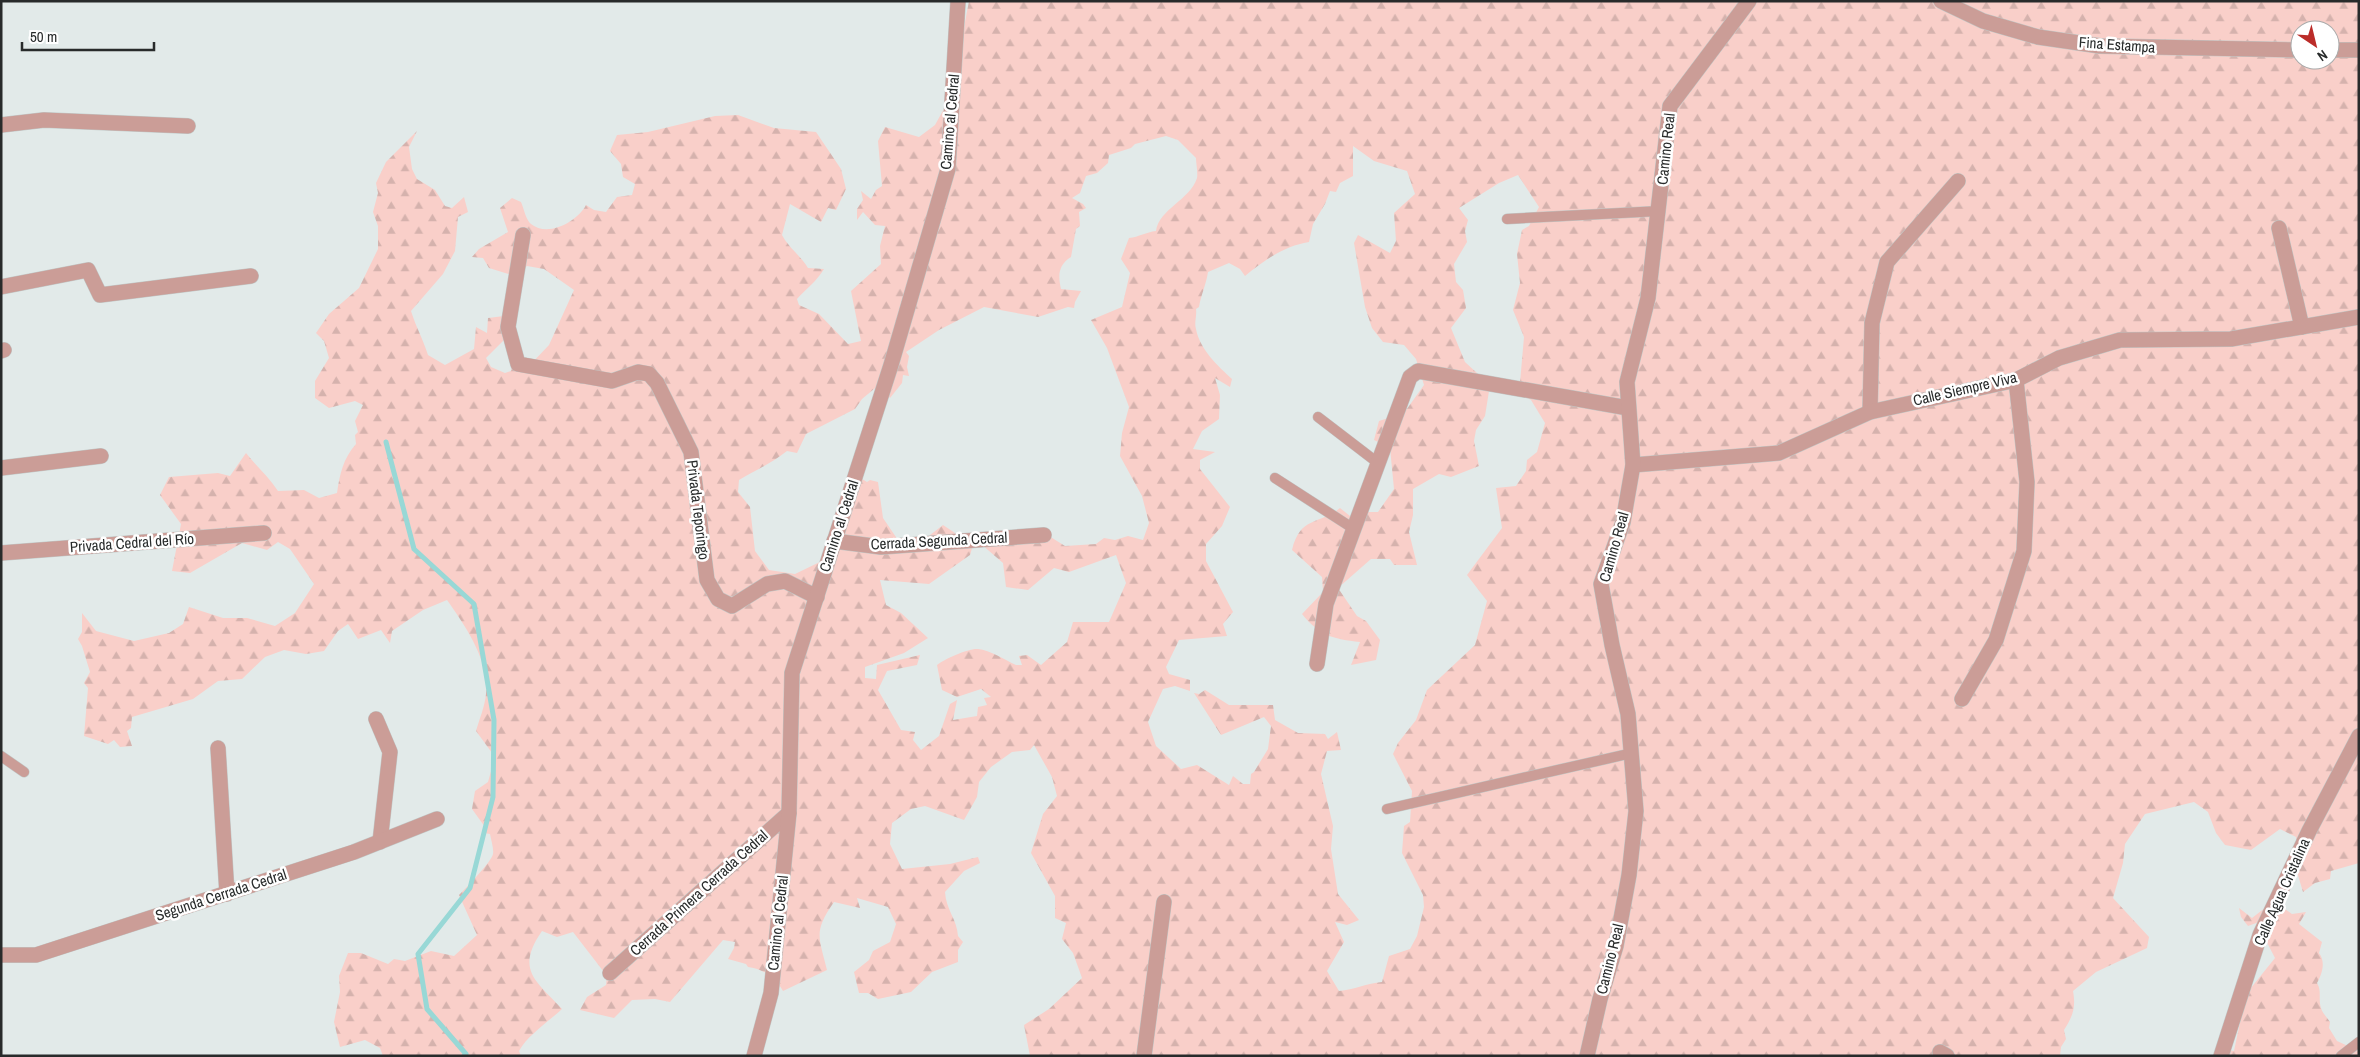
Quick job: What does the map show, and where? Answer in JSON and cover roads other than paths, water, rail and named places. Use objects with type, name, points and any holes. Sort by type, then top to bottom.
[{"type":"street","name":"Camino al Cedral","points":[[754,1056],[771,994],[789,813],[792,673],[891,365],[948,169],[958,1]]},
{"type":"street","name":"Camino Real","points":[[1587,1056],[1600,1000],[1616,946],[1629,875],[1636,811],[1628,714],[1612,645],[1601,584],[1623,522],[1633,465],[1627,382],[1648,298],[1660,211],[1670,106],[1749,1]]},
{"type":"street","name":"Fina Estampa","points":[[1941,1],[1983,21],[2038,37],[2100,46],[2290,50]]},
{"type":"street","points":[[2340,50],[2359,50]]},
{"type":"street","points":[[1,125],[44,120],[188,126]]},
{"type":"street","points":[[1870,412],[1872,323],[1887,262],[1958,181]]},
{"type":"street","points":[[2279,228],[2302,327]]},
{"type":"street","name":"Privada Teporingo","points":[[523,234],[508,327],[518,364],[612,381],[638,372],[649,374],[657,384],[691,452],[707,580],[718,599],[732,606],[767,584],[785,581],[817,597]]},
{"type":"street","points":[[1,287],[88,270],[100,295],[251,276]]},
{"type":"street","name":"Calle Siempre Viva","points":[[1633,465],[1779,453],[1870,412],[2016,380],[2058,358],[2120,340],[2231,339],[2359,317]]},
{"type":"street","points":[[1317,664],[1326,604],[1410,377],[1418,371],[1628,408]]},
{"type":"street","points":[[1962,700],[1996,640],[2024,551],[2027,482],[2016,380]]},
{"type":"street","points":[[1,468],[101,456]]},
{"type":"street","name":"Privada Cedral del Río","points":[[1,553],[264,533]]},
{"type":"street","name":"Cerrada Segunda Cedral","points":[[834,541],[881,547],[1044,535]]},
{"type":"street","points":[[376,719],[390,752],[380,842]]},
{"type":"street","name":"Calle Agua Cristalina","points":[[2221,1056],[2260,936],[2309,831],[2359,736]]},
{"type":"street","points":[[218,748],[227,894]]},
{"type":"street","name":"Cerrada Primera Cerrada Cedral","points":[[610,973],[789,813]]},
{"type":"street","name":"Segunda Cerrada Cedral","points":[[1,955],[36,956],[380,842],[437,819]]},
{"type":"street","points":[[1144,1056],[1164,902]]},
{"type":"lane","points":[[1506,219],[1660,211]]},
{"type":"lane","points":[[1318,417],[1378,463]]},
{"type":"lane","points":[[1275,478],[1354,529]]},
{"type":"lane","points":[[1387,809],[1632,753]]},
{"type":"lane","points":[[1,756],[24,772]]},
{"type":"lane","points":[[2341,1056],[2359,1042]]},
{"type":"waterway","points":[[386,442],[414,549],[474,604],[494,720],[493,797],[470,888],[418,954],[427,1009],[466,1054],[464,1056]]}]
